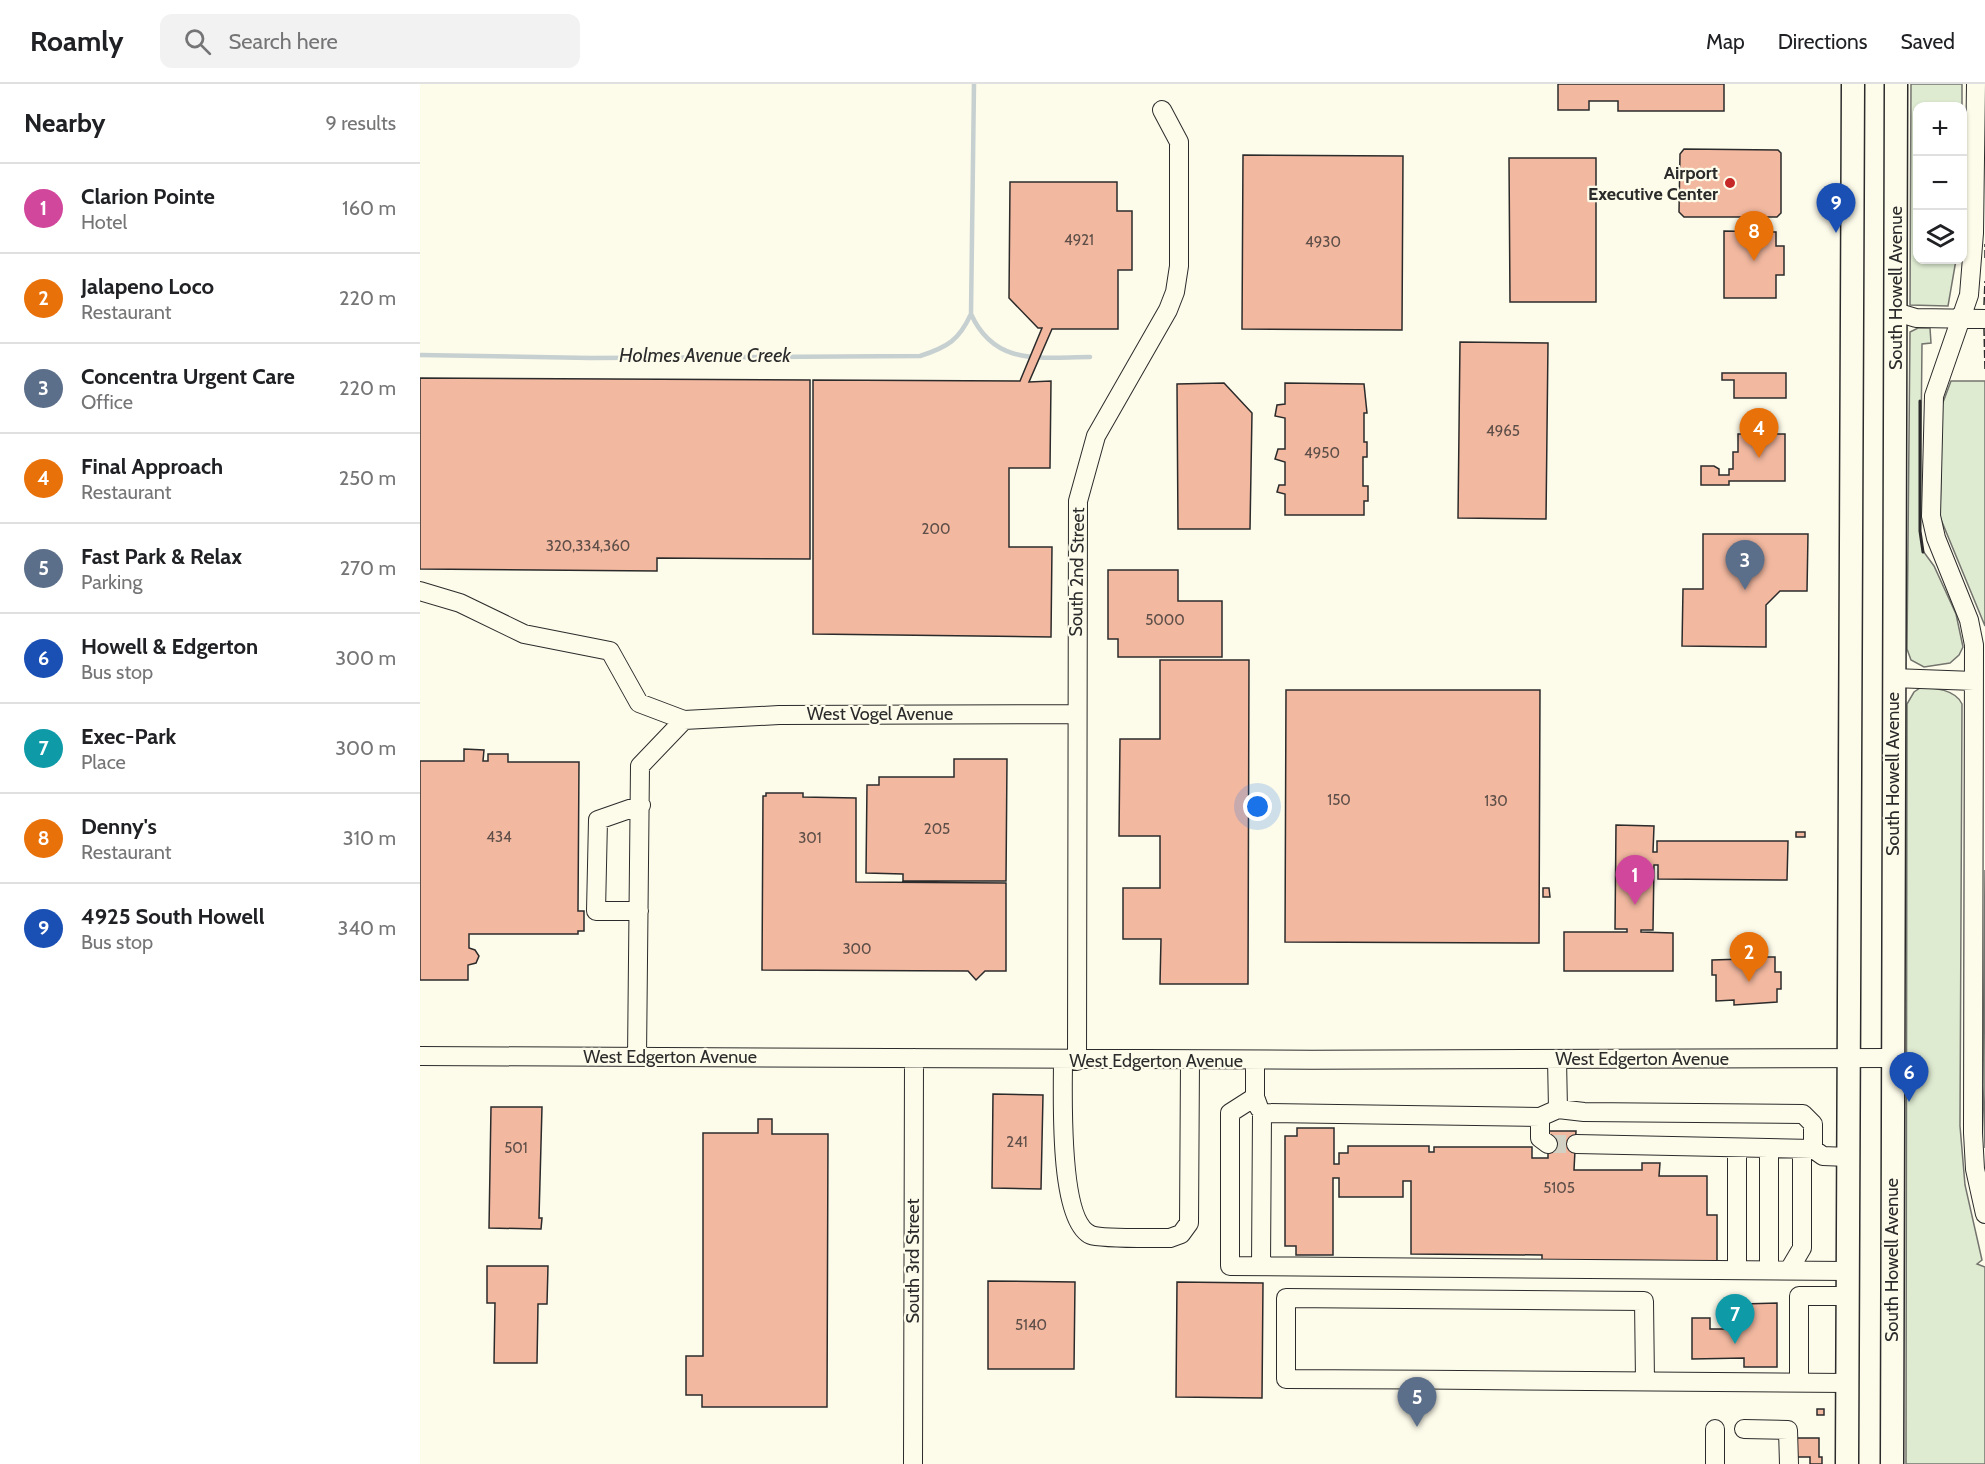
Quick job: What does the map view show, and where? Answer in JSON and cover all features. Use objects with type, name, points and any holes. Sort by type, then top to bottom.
[{"type":"main road","points":[[1847,1464],[1853,84]]},
{"type":"main road","name":"South Howell Avenue","points":[[1892,1464],[1896,84]]},
{"type":"street","points":[[1976,84],[1978,268],[1963,319],[1938,378],[1934,396],[1931,516],[1936,538],[1972,630],[1974,681],[1973,1133],[1975,1169],[1985,1214]]},
{"type":"street","name":"South 2nd Street","points":[[1162,110],[1179,141],[1178,274],[1168,310],[1096,436],[1078,501],[1070,1061],[1064,1170],[1080,1226],[1091,1235],[1170,1238],[1181,1234],[1189,1223],[1190,1060]]},
{"type":"street","points":[[1896,312],[1916,318],[1985,319]]},
{"type":"street","points":[[420,591],[460,603],[524,634],[610,651],[639,704],[684,720],[640,766],[637,1057]]},
{"type":"street","points":[[1893,678],[1974,681]]},
{"type":"street","name":"West Vogel Avenue","points":[[684,720],[779,715],[1076,714]]},
{"type":"street","points":[[639,911],[596,911],[598,820],[641,806]]},
{"type":"street","name":"West Edgerton Avenue","points":[[420,1056],[1070,1061],[1893,1058]]},
{"type":"street","name":"South 3rd Street","points":[[913,1464],[914,1058]]},
{"type":"street","points":[[1557,1059],[1558,1109]]},
{"type":"street","points":[[1255,1060],[1261,1266]]},
{"type":"street","points":[[1789,1270],[1802,1248],[1808,1149],[1813,1124],[1803,1114],[1584,1113],[1558,1109],[1540,1117],[1258,1105],[1230,1113],[1230,1266],[1848,1272]]},
{"type":"street","points":[[1584,1113],[1580,1145],[1808,1149],[1823,1156],[1848,1157]]},
{"type":"street","points":[[1540,1117],[1540,1138],[1548,1144]]},
{"type":"street","points":[[1737,1148],[1737,1270]]},
{"type":"street","points":[[1769,1148],[1769,1270]]},
{"type":"street","points":[[1799,1382],[1799,1296],[1848,1296]]},
{"type":"street","points":[[1645,1381],[1644,1301],[1286,1298],[1286,1379],[1847,1383]]},
{"type":"street","points":[[1715,1429],[1715,1464]]},
{"type":"street","points":[[1744,1429],[1788,1430],[1789,1464]]},
{"type":"green space","points":[[1911,84],[1962,84],[1962,102],[1913,102],[1913,264],[1955,264],[1948,306],[1910,305]]},
{"type":"green space","points":[[1918,328],[1930,328],[1931,343],[1922,344],[1920,531],[1923,551],[1934,566],[1956,614],[1963,647],[1959,655],[1950,663],[1924,667],[1911,660],[1907,649],[1910,332]]},
{"type":"green space","points":[[1951,381],[1985,381],[1985,626],[1940,517],[1942,405]]},
{"type":"green space","points":[[1920,688],[1938,689],[1950,693],[1955,695],[1962,704],[1960,1126],[1965,1185],[1982,1260],[1977,1264],[1985,1267],[1985,1464],[1906,1464],[1907,704],[1914,692]]},
{"type":"green space","points":[[1985,870],[1985,1148],[1983,1086]]},
{"type":"building","points":[[1558,84],[1724,84],[1724,111],[1618,111],[1618,101],[1589,101],[1589,110],[1558,110]]},
{"type":"building","name":"Airport Executive Center","points":[[1684,149],[1778,150],[1781,153],[1781,213],[1777,217],[1684,217],[1679,212],[1680,154]]},
{"type":"building","points":[[1243,155],[1403,156],[1402,330],[1242,329]]},
{"type":"building","points":[[1509,158],[1596,158],[1596,302],[1510,302]]},
{"type":"building","points":[[1010,182],[1117,182],[1117,211],[1132,211],[1132,270],[1118,270],[1118,329],[1052,329],[1029,382],[1051,381],[1050,468],[1009,468],[1009,547],[1052,547],[1051,637],[813,634],[813,380],[1020,381],[1042,328],[1038,328],[1009,298]]},
{"type":"building","points":[[1724,231],[1776,232],[1776,246],[1784,246],[1784,275],[1776,275],[1776,298],[1724,298]]},
{"type":"building","points":[[1460,342],[1548,343],[1546,519],[1458,518]]},
{"type":"building","points":[[1722,373],[1786,373],[1786,398],[1734,398],[1734,380],[1722,380]]},
{"type":"building","points":[[420,378],[810,380],[810,559],[657,558],[657,571],[420,569]]},
{"type":"building","points":[[1224,383],[1252,413],[1250,529],[1178,529],[1177,384]]},
{"type":"building","points":[[1285,383],[1364,384],[1367,413],[1364,413],[1364,442],[1367,442],[1367,457],[1363,457],[1363,486],[1368,486],[1368,501],[1364,501],[1364,515],[1285,515],[1285,494],[1277,492],[1279,485],[1285,485],[1285,462],[1275,459],[1278,449],[1285,449],[1285,418],[1275,416],[1277,405],[1285,404]]},
{"type":"building","points":[[1738,434],[1785,434],[1785,481],[1729,481],[1729,485],[1701,485],[1701,466],[1714,466],[1719,469],[1719,475],[1729,475],[1729,469],[1733,469],[1733,452],[1738,452]]},
{"type":"building","points":[[1703,534],[1808,534],[1807,591],[1780,591],[1766,605],[1766,647],[1682,646],[1683,589],[1703,589]]},
{"type":"building","points":[[1108,570],[1178,570],[1178,601],[1222,601],[1222,657],[1118,657],[1118,639],[1108,639]]},
{"type":"building","points":[[1160,660],[1249,660],[1248,984],[1160,984],[1161,939],[1123,939],[1123,888],[1160,888],[1160,836],[1119,836],[1120,739],[1160,739]]},
{"type":"building","points":[[1286,690],[1540,690],[1539,943],[1285,942]]},
{"type":"building","points":[[464,749],[484,750],[483,761],[488,761],[488,754],[508,754],[508,762],[579,762],[578,911],[584,911],[584,931],[578,931],[578,934],[469,934],[469,948],[475,950],[479,956],[476,963],[468,965],[468,980],[420,980],[420,761],[464,761]]},
{"type":"building","points":[[954,759],[1007,759],[1006,881],[903,881],[903,874],[866,873],[867,785],[879,785],[879,777],[954,777]]},
{"type":"building","points":[[766,793],[803,793],[803,797],[856,798],[856,882],[1006,883],[1006,971],[985,971],[976,980],[968,971],[762,970],[763,796],[766,796]]},
{"type":"building","points":[[1616,825],[1654,826],[1653,852],[1657,852],[1657,841],[1788,841],[1787,880],[1658,879],[1658,865],[1654,865],[1653,930],[1641,930],[1641,932],[1673,933],[1673,971],[1564,971],[1564,932],[1627,932],[1627,929],[1615,929]]},
{"type":"building","points":[[1796,832],[1805,832],[1805,837],[1796,837]]},
{"type":"building","points":[[1543,888],[1549,888],[1550,897],[1543,897]]},
{"type":"building","points":[[1744,957],[1775,957],[1775,972],[1781,972],[1781,989],[1777,989],[1777,1002],[1734,1005],[1734,1000],[1716,1001],[1716,975],[1712,975],[1712,960],[1744,959]]},
{"type":"building","points":[[993,1094],[1043,1095],[1041,1189],[992,1188]]},
{"type":"building","points":[[491,1107],[542,1107],[539,1218],[542,1218],[541,1229],[489,1228]]},
{"type":"building","points":[[758,1119],[772,1119],[772,1134],[828,1134],[827,1407],[702,1407],[702,1395],[686,1395],[686,1356],[703,1356],[703,1133],[758,1133]]},
{"type":"building","points":[[1297,1128],[1334,1128],[1334,1164],[1339,1164],[1339,1153],[1348,1153],[1348,1146],[1429,1146],[1429,1152],[1434,1152],[1434,1147],[1532,1147],[1532,1158],[1548,1158],[1548,1131],[1576,1131],[1574,1170],[1642,1170],[1642,1163],[1660,1163],[1659,1176],[1707,1176],[1707,1215],[1717,1215],[1717,1261],[1542,1260],[1542,1255],[1411,1254],[1411,1181],[1403,1181],[1403,1197],[1339,1197],[1339,1178],[1333,1178],[1333,1255],[1296,1255],[1296,1246],[1285,1246],[1285,1136],[1297,1136]]},
{"type":"building","points":[[487,1266],[548,1266],[547,1304],[538,1304],[537,1363],[494,1363],[495,1303],[487,1303]]},
{"type":"building","points":[[988,1281],[1075,1282],[1074,1369],[988,1369]]},
{"type":"building","points":[[1177,1282],[1263,1283],[1262,1398],[1176,1397]]},
{"type":"building","points":[[1777,1303],[1777,1367],[1744,1367],[1744,1358],[1692,1359],[1692,1318],[1710,1318],[1710,1329],[1743,1329],[1743,1304]]},
{"type":"building","points":[[1817,1409],[1824,1409],[1824,1415],[1817,1415]]},
{"type":"building","points":[[1797,1438],[1819,1438],[1819,1457],[1822,1457],[1822,1464],[1810,1464],[1810,1457],[1797,1457]]},
{"type":"waterway","name":"Holmes Avenue Creek","points":[[420,355],[591,358],[920,356],[945,346],[962,330],[971,314],[974,84]]},
{"type":"waterway","name":"Holmes Avenue Creek","points":[[971,314],[981,331],[993,343],[1006,351],[1037,357],[1090,357]]},
{"type":"tunnel","points":[[1548,1144],[1576,1144]]},
{"type":"fence","points":[[1985,244],[1985,258]]},
{"type":"fence","points":[[1984,305],[1985,281]]},
{"type":"fence","points":[[1984,328],[1985,371]]},
{"type":"wall","points":[[1920,401],[1920,531],[1923,552]]},
{"type":"place","name":"Airport Executive Center","points":[[1730,183]]},
{"type":"place","name":"4925 South Howell","points":[[1836,233]]},
{"type":"place","name":"Denny's","points":[[1754,261]]},
{"type":"place","name":"Final Approach","points":[[1759,458]]},
{"type":"place","name":"Concentra Urgent Care","points":[[1745,590]]},
{"type":"place","name":"Clarion Pointe","points":[[1635,905]]},
{"type":"place","name":"Jalapeno Loco","points":[[1749,982]]},
{"type":"place","name":"Howell & Edgerton","points":[[1909,1102]]},
{"type":"place","name":"Exec-Park","points":[[1735,1344]]},
{"type":"place","name":"Fast Park & Relax","points":[[1417,1427]]}]
